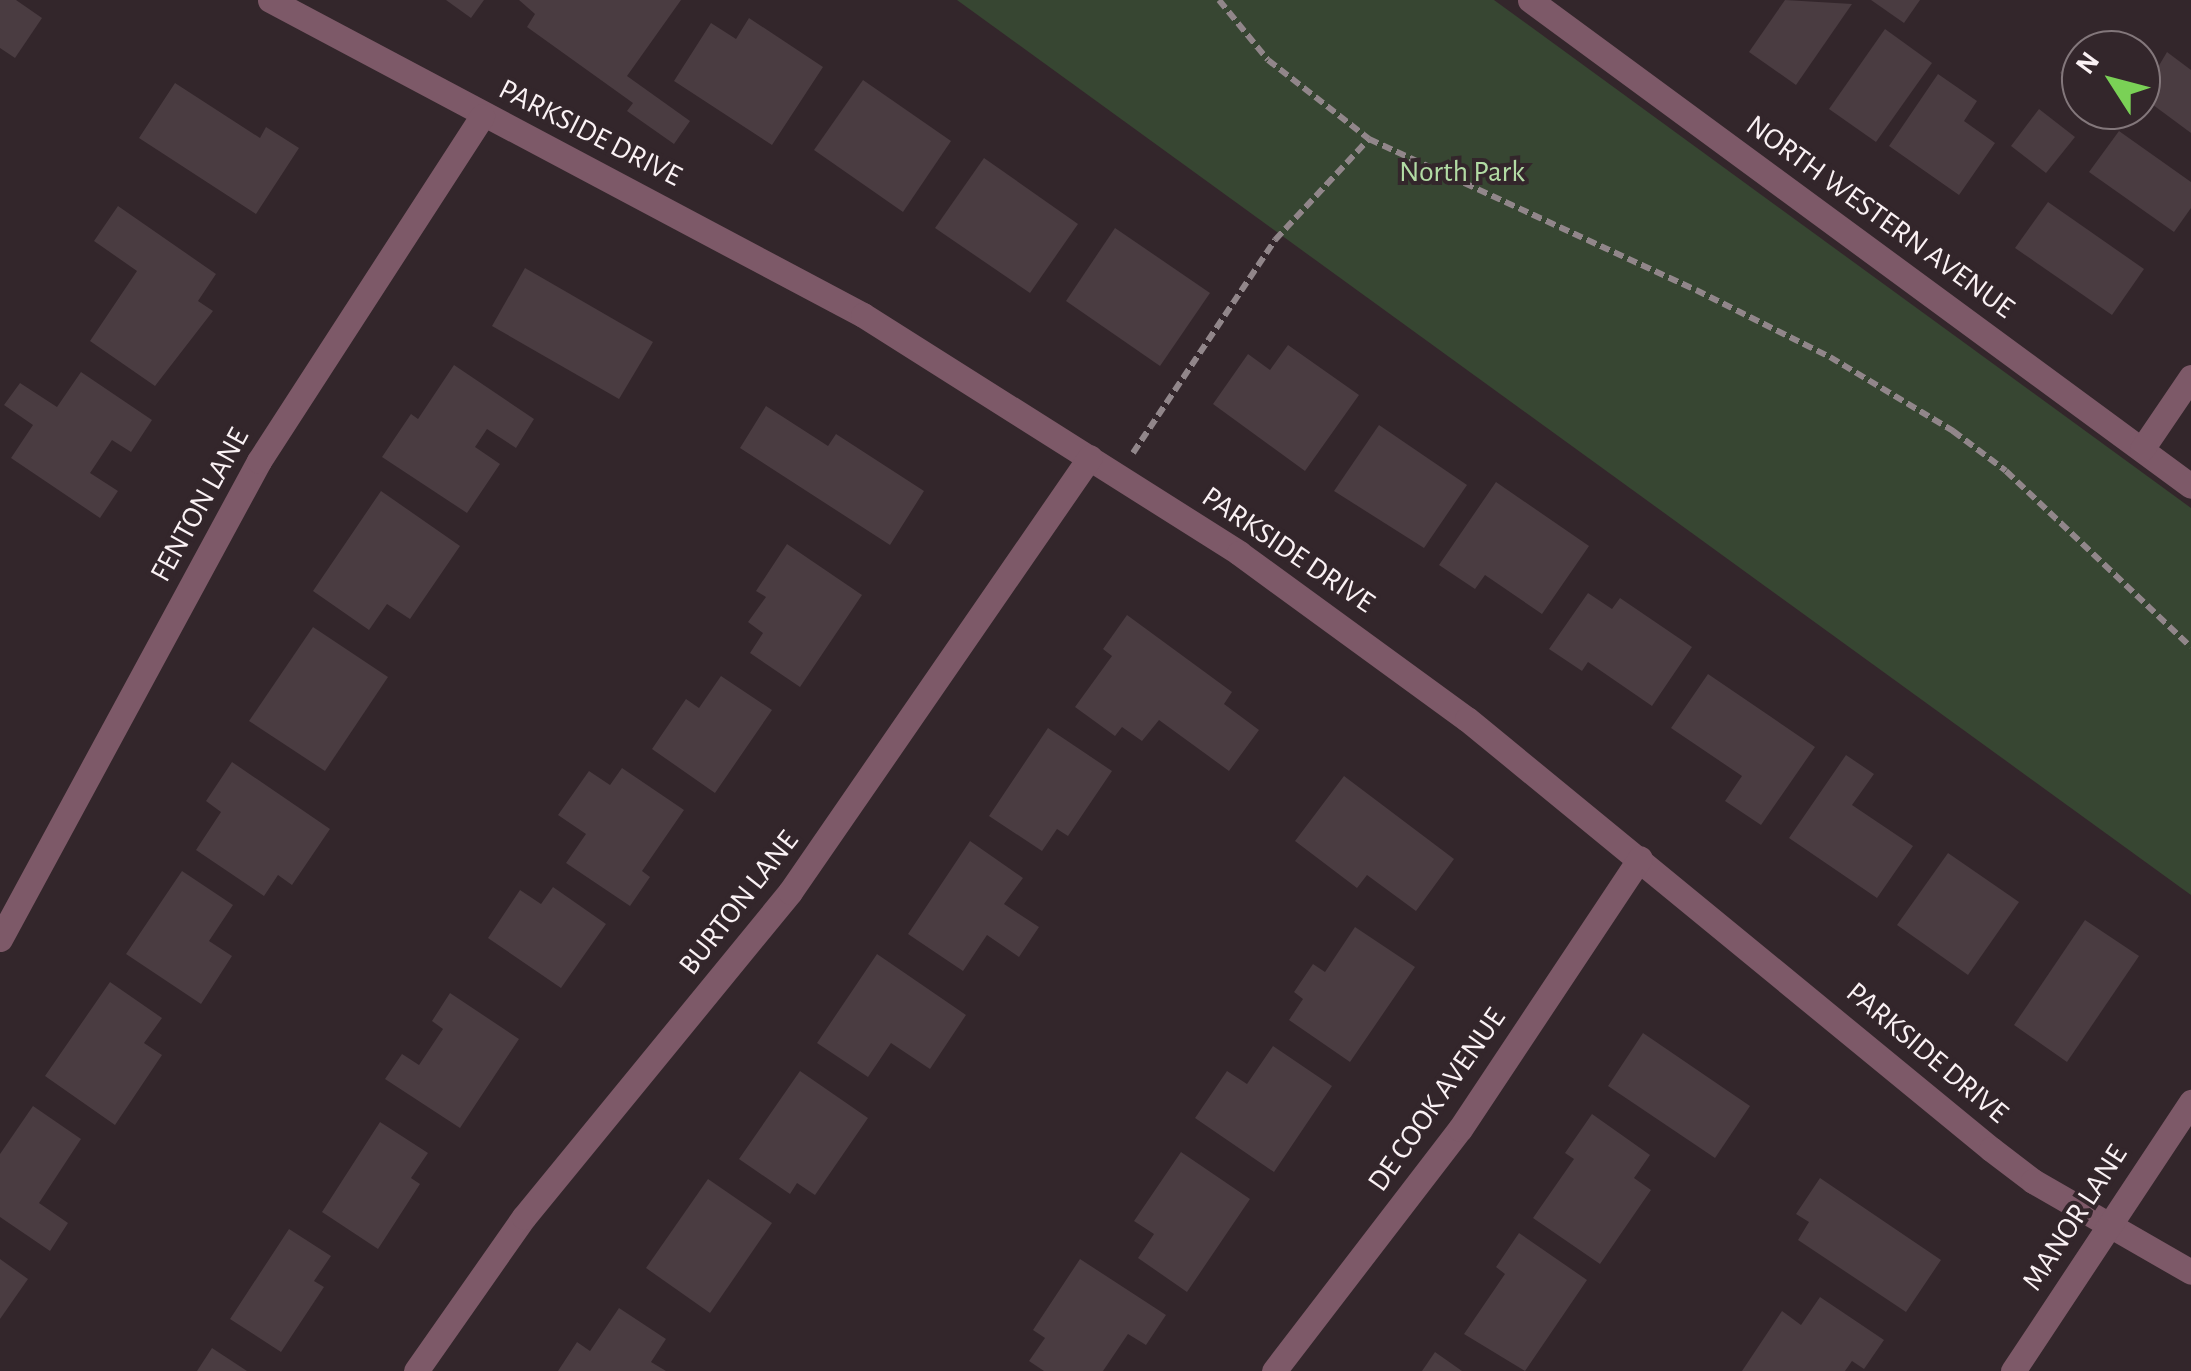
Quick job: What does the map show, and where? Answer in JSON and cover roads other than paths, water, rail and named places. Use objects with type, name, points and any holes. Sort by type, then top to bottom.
[{"type":"street","name":"PARKSIDE DRIVE","points":[[270,0],[482,116],[864,314],[1090,457],[1341,624],[1640,858],[1991,1149],[2191,1272]]},
{"type":"street","name":"NORTH WESTERN AVENUE","points":[[1530,0],[2191,486]]},
{"type":"street","name":"FENTON LANE","points":[[0,939],[260,462],[482,116]]},
{"type":"street","points":[[2142,449],[2191,377]]},
{"type":"street","name":"BURTON LANE","points":[[416,1371],[524,1217],[790,892],[1090,457]]},
{"type":"street","name":"DE COOK AVENUE","points":[[1274,1371],[1460,1128],[1640,858]]},
{"type":"street","name":"MANOR LANE","points":[[2013,1371],[2191,1102]]},
{"type":"park label","name":"North Park","points":[[1462,172]]}]
